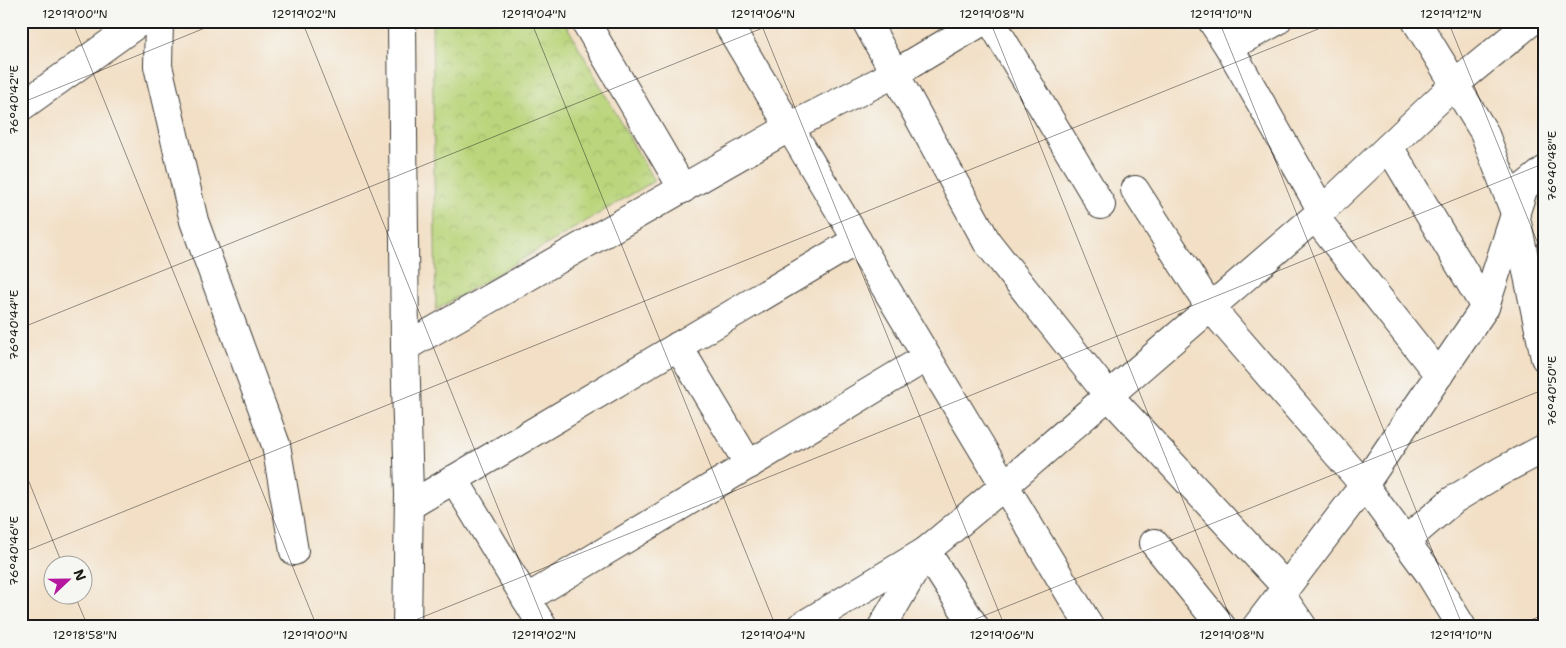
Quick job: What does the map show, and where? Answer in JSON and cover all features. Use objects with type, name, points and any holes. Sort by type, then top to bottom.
[{"type":"street","points":[[21,107],[141,21]]},
{"type":"street","points":[[159,21],[158,66],[194,221],[276,445],[294,551]]},
{"type":"street","points":[[402,21],[405,347],[409,506],[408,627]]},
{"type":"street","points":[[585,21],[683,188]]},
{"type":"street","points":[[726,21],[1090,627]]},
{"type":"street","points":[[866,21],[987,242],[1108,395],[1283,591],[1302,627]]},
{"type":"street","points":[[405,347],[790,127],[894,74],[983,21]]},
{"type":"street","points":[[991,21],[1101,205]]},
{"type":"street","points":[[1212,21],[1229,47],[1319,214],[1439,375]]},
{"type":"street","points":[[1229,47],[1277,21]]},
{"type":"street","points":[[1416,21],[1484,132],[1515,213],[1545,358]]},
{"type":"street","points":[[800,627],[926,550],[1319,214],[1455,84],[1532,21]]},
{"type":"street","points":[[1536,21],[1545,33]]},
{"type":"street","points":[[1390,147],[1486,307]]},
{"type":"street","points":[[1256,627],[1364,485],[1486,307],[1524,187],[1545,170]]},
{"type":"street","points":[[1135,190],[1210,307],[1364,485],[1429,573],[1462,627]]},
{"type":"street","points":[[409,506],[857,240]]},
{"type":"street","points":[[678,346],[749,464]]},
{"type":"street","points":[[526,599],[927,357]]},
{"type":"street","points":[[1406,541],[1453,500],[1500,471],[1545,448]]},
{"type":"street","points":[[454,480],[543,627]]},
{"type":"street","points":[[1154,542],[1222,627]]},
{"type":"street","points":[[882,627],[926,550]]},
{"type":"street","points":[[926,550],[975,627]]},
{"type":"green space","points":[[432,21],[564,21],[654,181],[436,310]]}]
